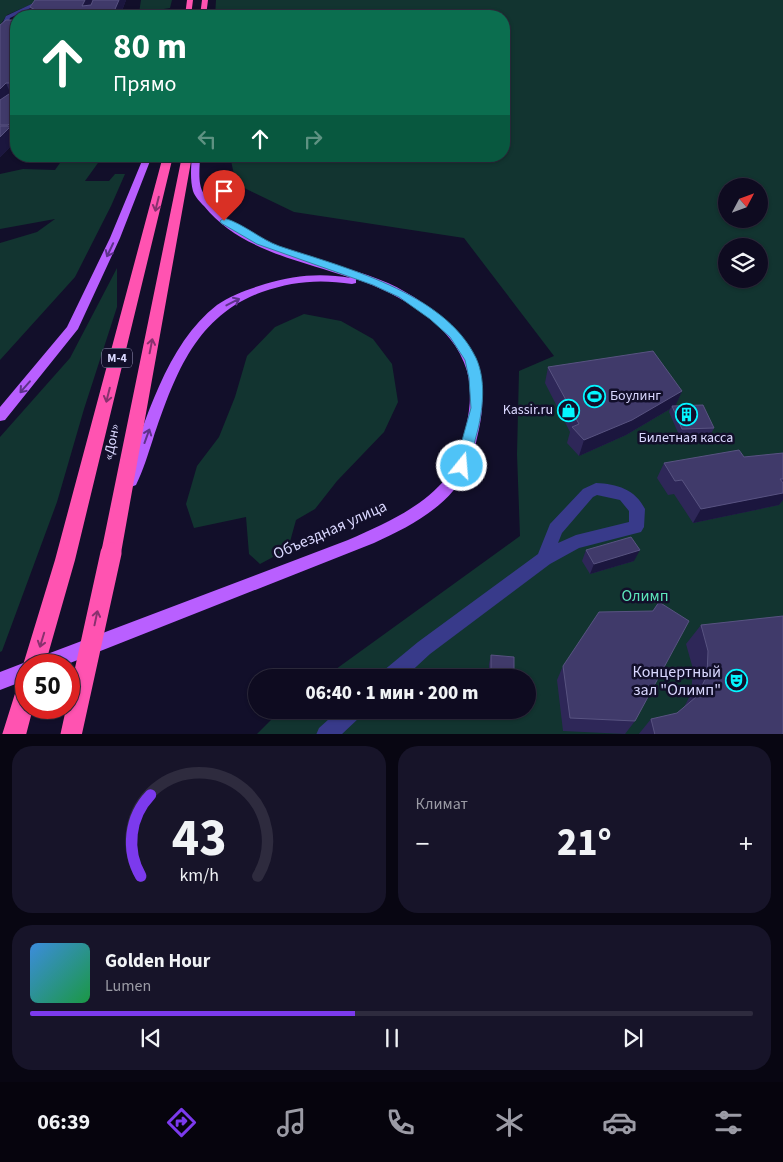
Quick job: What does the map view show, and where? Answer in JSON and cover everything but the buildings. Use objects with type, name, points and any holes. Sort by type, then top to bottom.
[{"type":"highway","name":"«Дон»","points":[[37,654],[66,560],[166,162]]},
{"type":"highway","name":"«Дон»","points":[[71,734],[119,514],[186,162]]},
{"type":"highway","points":[[14,734],[18,719]]},
{"type":"main road","points":[[0,416],[72,329],[116,238],[146,162]]},
{"type":"main road","points":[[196,162],[198,192],[215,214],[234,228],[261,242],[376,282],[403,295],[434,317]]},
{"type":"main road","points":[[119,514],[164,391],[191,342],[202,326],[221,308],[254,291],[302,277],[329,277],[359,282],[384,289],[434,317]]},
{"type":"main road","name":"Объездная улица","points":[[71,654],[354,546],[388,529],[426,505],[446,488],[462,466],[477,408],[476,388],[471,359],[453,334],[434,317]]},
{"type":"main road","points":[[0,681],[15,675]]},
{"type":"street","points":[[21,10],[44,0]]},
{"type":"street","points":[[0,38],[6,31],[4,26],[10,16]]},
{"type":"street","points":[[400,669],[424,648],[544,559],[576,542],[636,527],[637,509],[625,495],[596,489],[588,494],[556,529],[544,559]]},
{"type":"street","points":[[326,734],[343,719]]},
{"type":"green space","points":[[0,0],[41,0],[18,10],[10,10],[10,14],[0,25]]},
{"type":"green space","points":[[141,0],[172,0],[170,8],[139,10]]},
{"type":"green space","name":"Олимп","points":[[216,0],[783,0],[783,734],[257,734],[272,719],[536,719],[536,669],[336,669],[520,536],[517,454],[519,371],[554,356],[464,238],[294,212],[236,184],[231,162],[510,162],[510,10],[215,10]]},
{"type":"green space","points":[[61,162],[99,162],[85,181],[109,181],[115,174],[125,174],[75,277],[0,360],[0,243],[37,232],[55,219],[0,229],[0,174],[23,169],[55,170]]},
{"type":"green space","points":[[117,268],[117,307],[84,409],[57,502],[2,651],[0,652],[0,437],[70,358]]},
{"type":"green space","points":[[304,314],[341,321],[373,339],[392,364],[398,402],[384,432],[337,481],[315,509],[296,520],[288,549],[260,564],[249,554],[246,517],[194,528],[186,504],[197,466],[219,437],[235,397],[247,356],[275,327]]},
{"type":"place","name":"Боулинг","points":[[594,396]]},
{"type":"place","name":"Kassir.ru","points":[[569,410]]},
{"type":"place","name":"Билетная касса","points":[[686,415]]},
{"type":"place","name":"Концертный зал \"Олимп\"","points":[[737,681]]},
{"type":"route","points":[[224,221],[261,242],[376,282],[403,295],[434,317],[453,334],[471,359],[475,378],[477,408],[462,466]]}]
